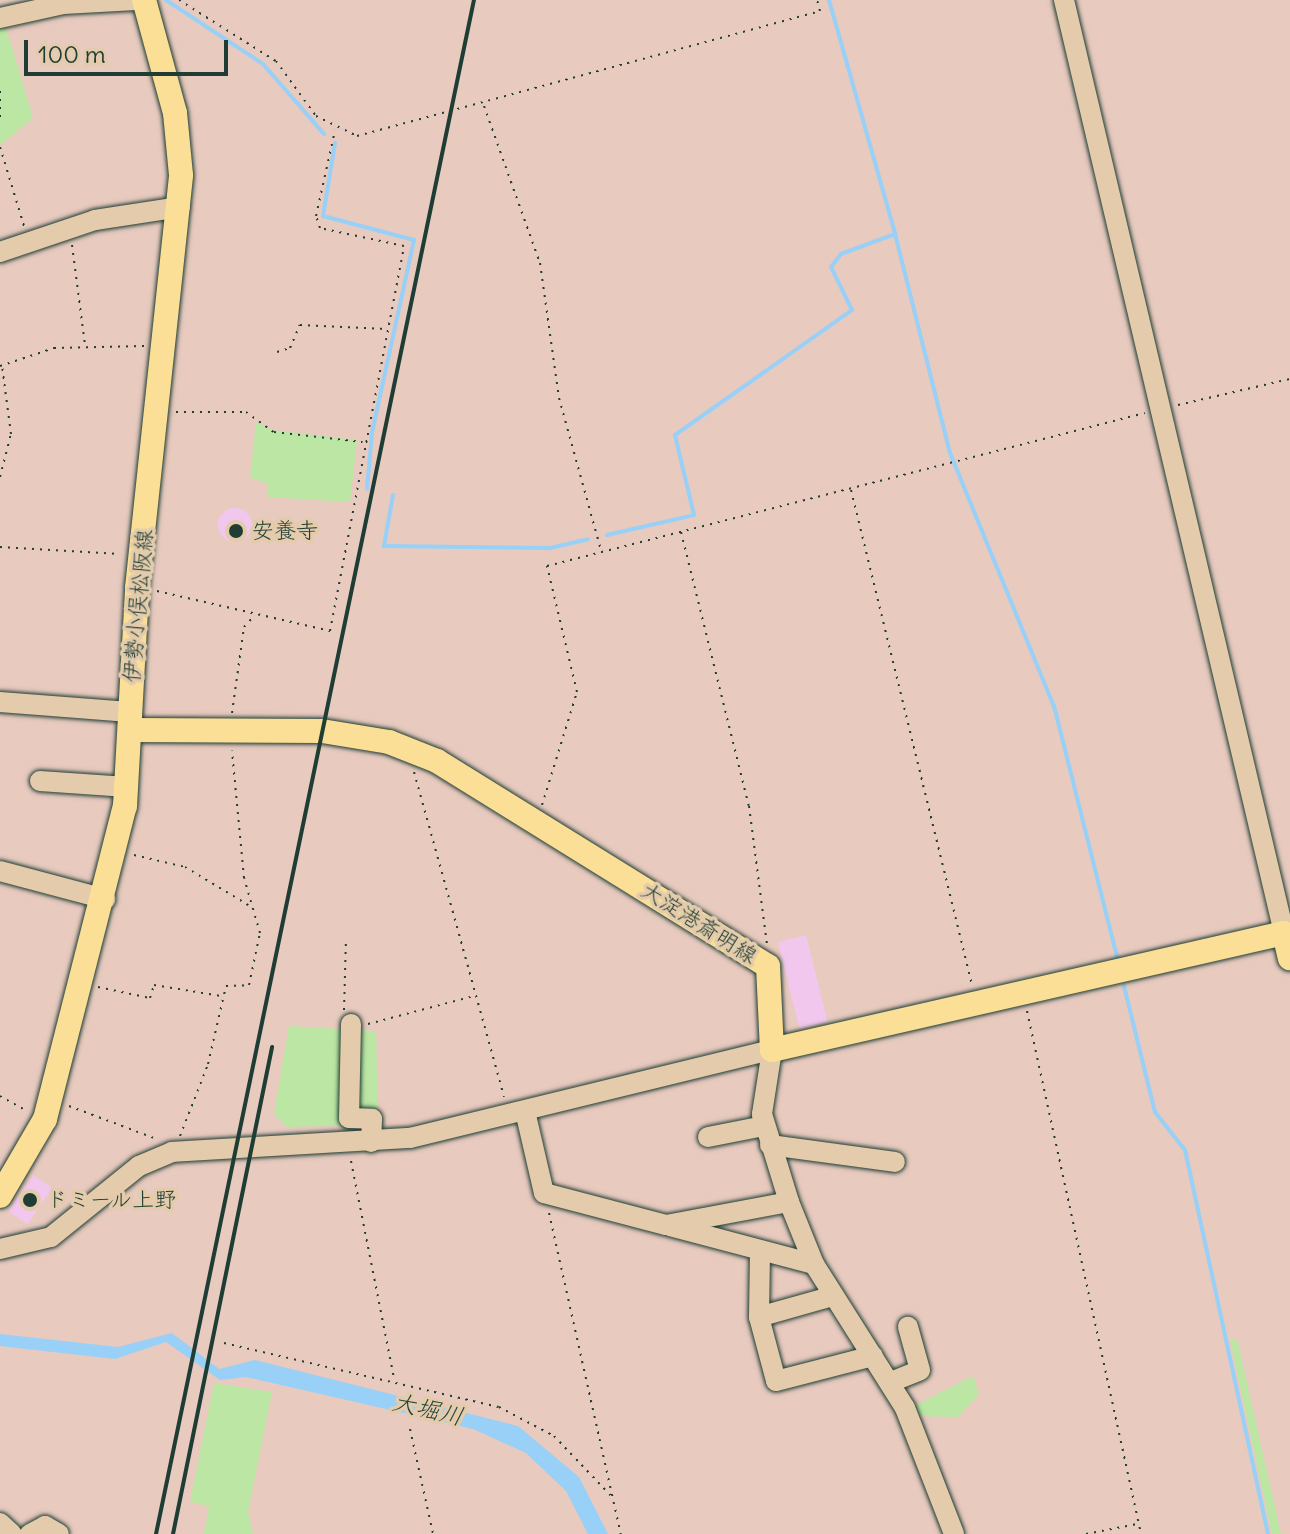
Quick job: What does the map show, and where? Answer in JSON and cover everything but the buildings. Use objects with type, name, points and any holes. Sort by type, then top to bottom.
[{"type":"main road","name":"伊勢小俣松阪線","points":[[0,1196],[48,1109],[118,851],[127,787],[137,588],[180,207],[179,137],[144,0]]},
{"type":"main road","name":"大淀港斎明線","points":[[130,721],[230,732],[322,731],[407,748],[537,822],[768,966],[772,1050]]},
{"type":"main road","points":[[772,1050],[1024,995],[1287,932],[1290,958]]},
{"type":"street","points":[[0,18],[63,4],[136,0]]},
{"type":"street","points":[[1064,0],[1287,932]]},
{"type":"street","points":[[0,252],[69,228],[180,207]]},
{"type":"street","points":[[0,702],[130,721]]},
{"type":"street","points":[[40,781],[127,787]]},
{"type":"street","points":[[0,871],[105,899]]},
{"type":"street","points":[[351,1024],[349,1118],[372,1119],[371,1142]]},
{"type":"street","points":[[0,1249],[51,1237],[139,1166],[172,1152],[371,1142],[517,1113],[772,1050],[767,1136],[789,1202],[814,1264],[891,1382],[954,1534]]},
{"type":"street","points":[[517,1113],[544,1193],[814,1264]]},
{"type":"street","points":[[708,1137],[767,1136],[895,1162]]},
{"type":"street","points":[[666,1225],[789,1202]]},
{"type":"street","points":[[760,1252],[759,1317],[776,1381],[873,1356]]},
{"type":"street","points":[[759,1317],[833,1296]]},
{"type":"street","points":[[891,1382],[920,1370],[908,1327]]},
{"type":"street","points":[[0,1523],[12,1534]]},
{"type":"street","points":[[30,1534],[45,1526],[59,1534]]},
{"type":"path","points":[[179,0],[276,61],[335,130],[371,134],[820,11],[817,0]]},
{"type":"path","points":[[0,91],[0,120]]},
{"type":"path","points":[[484,105],[540,263],[559,398],[601,550]]},
{"type":"path","points":[[137,588],[330,631],[363,442],[404,246],[320,228],[316,216],[335,130]]},
{"type":"path","points":[[0,147],[31,240]]},
{"type":"path","points":[[69,228],[85,345]]},
{"type":"path","points":[[277,352],[290,348],[300,325],[387,330]]},
{"type":"path","points":[[0,477],[11,434],[1,366],[85,345],[165,348]]},
{"type":"path","points":[[537,822],[577,692],[547,566],[680,530],[1290,379]]},
{"type":"path","points":[[158,411],[246,412],[274,432],[363,442]]},
{"type":"path","points":[[851,489],[977,1005]]},
{"type":"path","points":[[680,530],[749,806],[768,966]]},
{"type":"path","points":[[0,547],[141,557]]},
{"type":"path","points":[[249,905],[230,732],[244,627],[254,616]]},
{"type":"path","points":[[407,748],[475,995],[517,1113]]},
{"type":"path","points":[[0,1096],[155,1138],[172,1152],[208,1064],[226,986],[249,985],[261,920],[249,905],[185,867],[118,851]]},
{"type":"path","points":[[346,940],[343,1023],[351,1024],[475,995]]},
{"type":"path","points":[[81,984],[150,998],[154,985],[222,997]]},
{"type":"path","points":[[1024,995],[1141,1534]]},
{"type":"path","points":[[347,1143],[394,1379]]},
{"type":"path","points":[[544,1193],[621,1534]]},
{"type":"path","points":[[224,1343],[394,1379],[530,1419],[613,1498]]},
{"type":"path","points":[[410,1429],[433,1534]]},
{"type":"path","points":[[1086,1534],[1139,1523]]},
{"type":"green space","points":[[6,27],[33,118],[0,145],[0,28]]},
{"type":"green space","points":[[256,422],[272,430],[357,440],[350,502],[267,497],[267,484],[250,477]]},
{"type":"green space","points":[[289,1026],[376,1031],[378,1116],[349,1125],[287,1127],[274,1114]]},
{"type":"green space","points":[[1237,1339],[1281,1534],[1272,1534],[1230,1340]]},
{"type":"green space","points":[[973,1376],[979,1394],[958,1417],[921,1416],[914,1406]]},
{"type":"green space","points":[[214,1383],[272,1392],[248,1512],[253,1534],[204,1534],[209,1506],[190,1502]]},
{"type":"water","name":"大堀川","points":[[172,1333],[219,1369],[255,1360],[518,1426],[579,1477],[608,1534],[588,1534],[566,1491],[526,1453],[473,1429],[246,1377],[220,1380],[166,1342],[115,1359],[0,1346],[0,1334],[118,1347]]},
{"type":"waterway","points":[[166,0],[263,64],[324,134]]},
{"type":"waterway","points":[[829,0],[895,233]]},
{"type":"waterway","points":[[335,143],[323,216],[414,240],[372,433],[367,489]]},
{"type":"waterway","points":[[607,535],[694,515],[675,435],[852,310],[831,267],[841,254],[895,234],[950,453],[1054,706],[1118,961]]},
{"type":"waterway","points":[[393,495],[384,546],[550,548],[588,539]]},
{"type":"waterway","points":[[1124,986],[1155,1112],[1185,1150],[1268,1534]]},
{"type":"railway","points":[[156,1534],[474,0]]},
{"type":"railway","points":[[173,1534],[272,1047]]},
{"type":"place","name":"安養寺","points":[[236,531]]},
{"type":"place","name":"ドミール上野","points":[[30,1200]]}]
